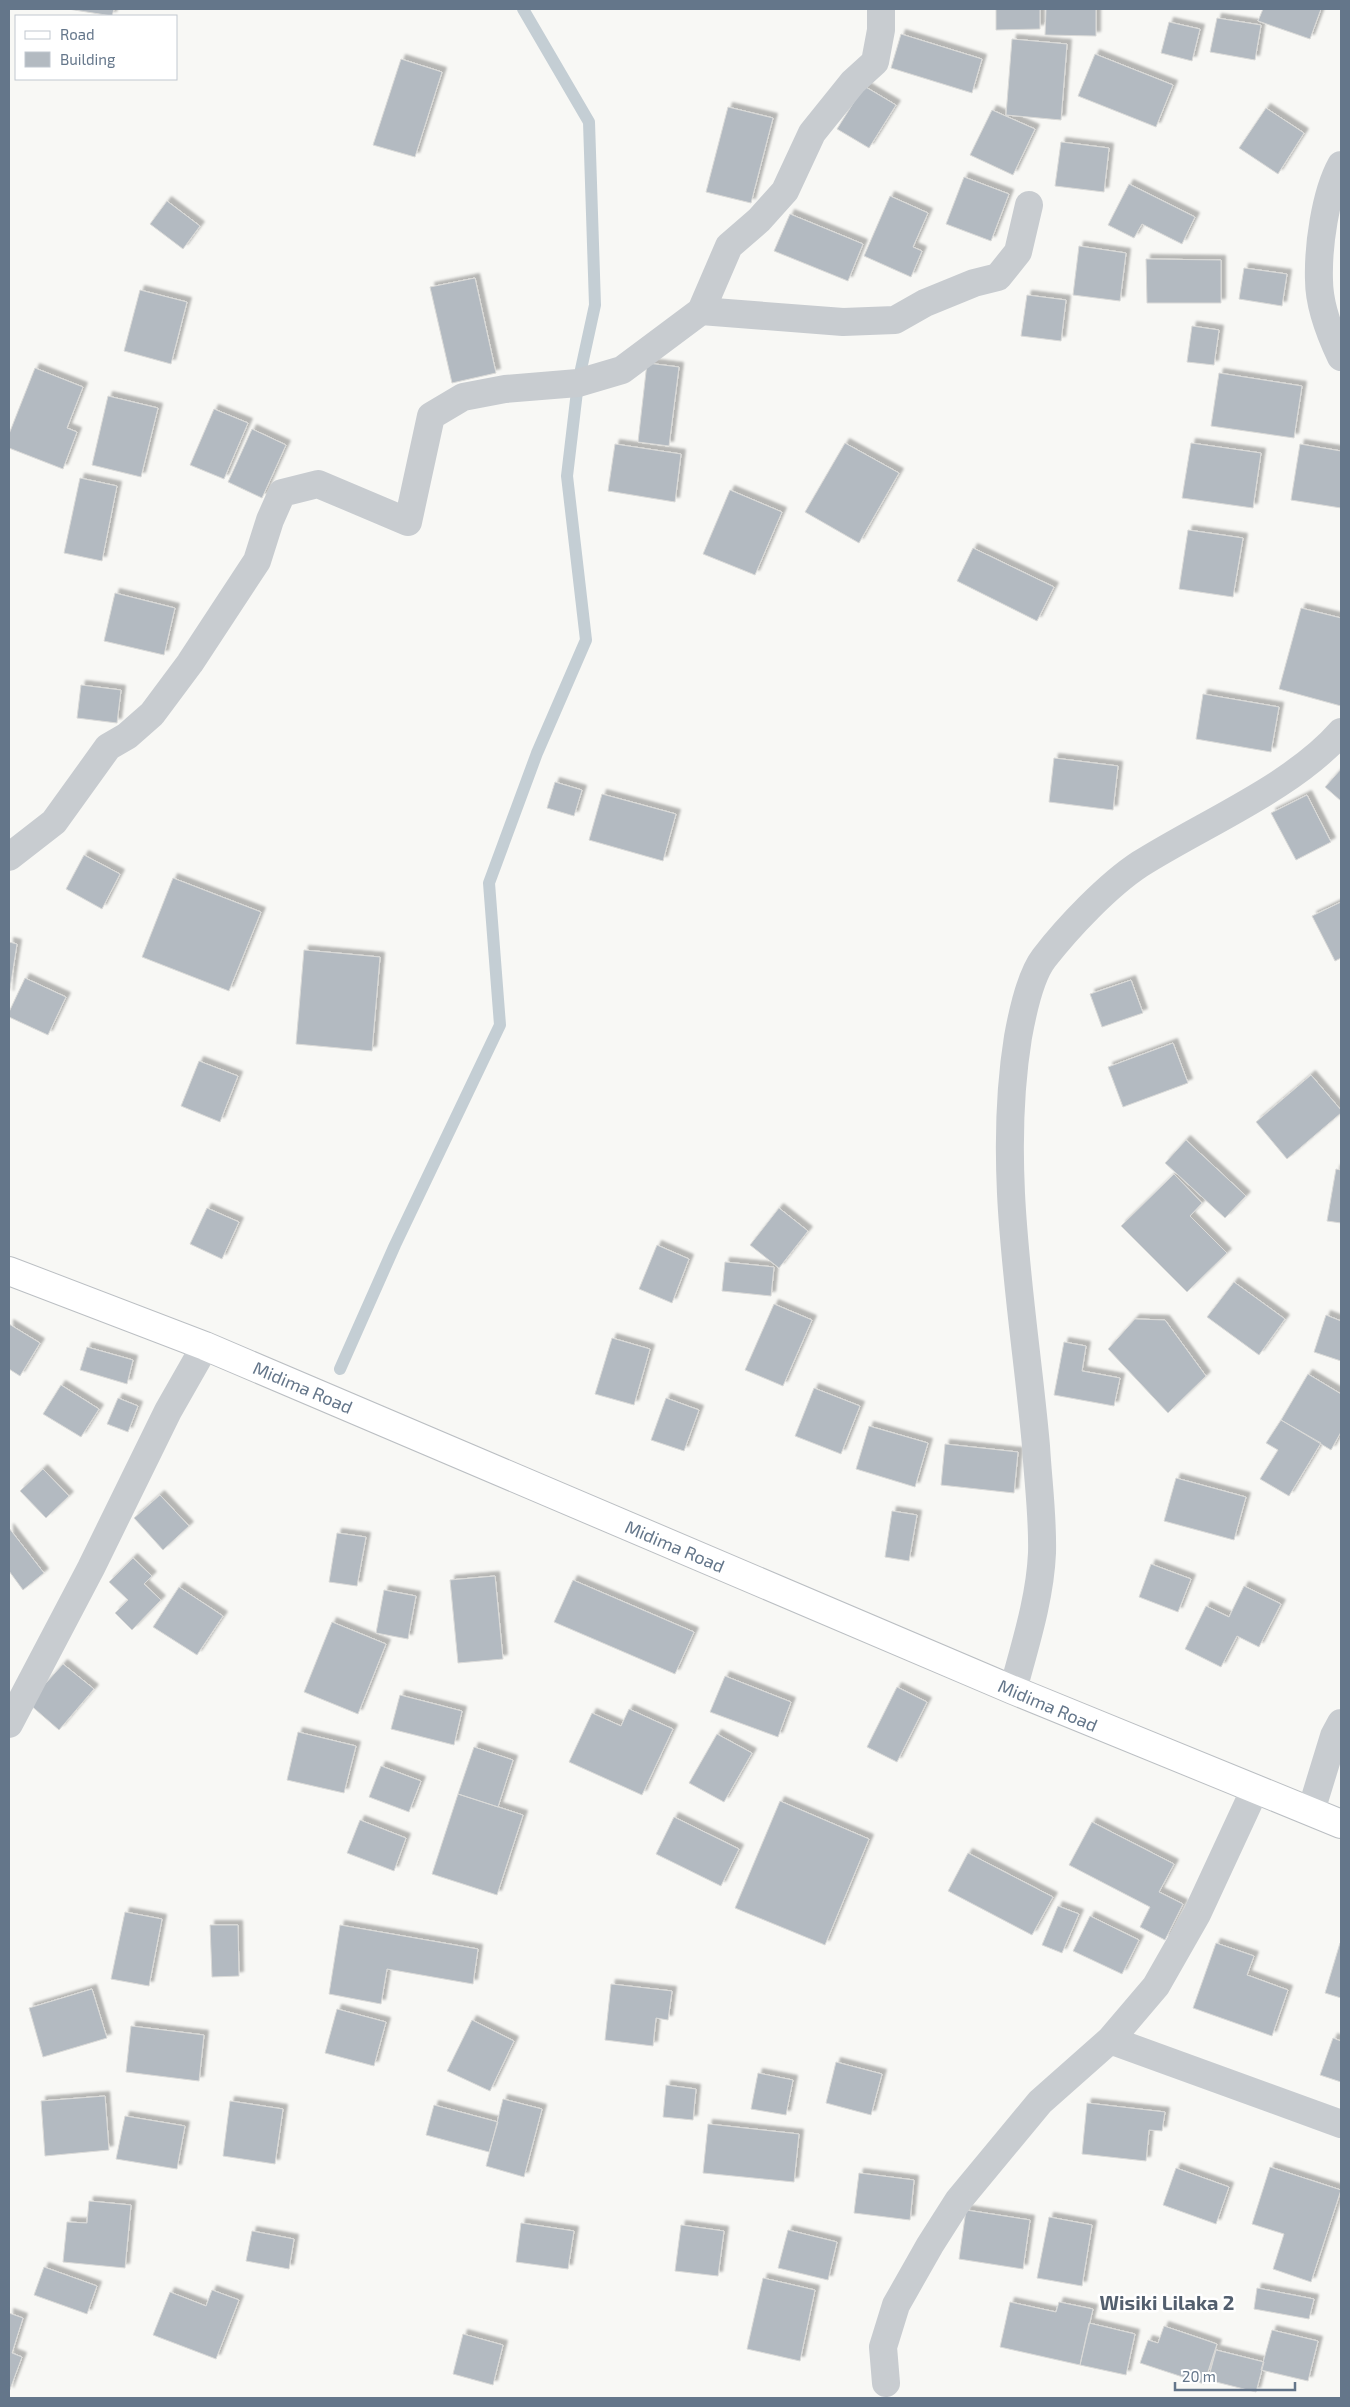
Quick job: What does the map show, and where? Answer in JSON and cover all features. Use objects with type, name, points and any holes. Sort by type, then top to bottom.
[{"type":"main road","name":"Midima Road","points":[[9,1271],[205,1346],[1013,1690],[1341,1824]]},
{"type":"street","points":[[9,857],[54,822],[108,747],[127,736],[152,714],[190,663],[257,561],[270,520],[282,493],[318,484],[408,522],[431,416],[463,397],[505,389],[578,383],[622,370],[701,311],[729,246],[759,220],[785,191],[812,132],[852,82],[875,62],[881,30],[881,9]]},
{"type":"street","points":[[1341,165],[1334,178],[1323,228],[1318,282],[1330,335],[1341,357]]},
{"type":"street","points":[[701,311],[843,322],[895,320],[925,303],[974,283],[998,277],[1018,252],[1029,205]]},
{"type":"street","points":[[1013,1690],[1033,1615],[1042,1554],[1033,1410],[1012,1216],[1010,1152],[1014,1064],[1023,1009],[1041,961],[1088,908],[1137,866],[1288,778],[1341,732]]},
{"type":"street","points":[[9,1724],[91,1568],[168,1411],[205,1346]]},
{"type":"street","points":[[1311,1811],[1334,1736],[1341,1723]]},
{"type":"street","points":[[886,2383],[883,2347],[896,2305],[930,2245],[958,2201],[1040,2102],[1110,2040],[1156,1986],[1193,1922],[1255,1789]]},
{"type":"street","points":[[1110,2040],[1341,2124]]},
{"type":"building","points":[[68,9],[114,9],[112,15]]},
{"type":"building","points":[[996,9],[1040,9],[1040,29],[996,30]]},
{"type":"building","points":[[1046,9],[1096,9],[1096,36],[1045,35]]},
{"type":"building","points":[[1263,9],[1321,9],[1310,39],[1258,21]]},
{"type":"building","points":[[1217,18],[1261,25],[1255,60],[1210,52]]},
{"type":"building","points":[[1169,22],[1200,29],[1192,61],[1161,53]]},
{"type":"building","points":[[901,34],[982,59],[972,93],[891,68]]},
{"type":"building","points":[[1012,39],[1067,44],[1061,120],[1006,115]]},
{"type":"building","points":[[1095,54],[1173,85],[1156,127],[1078,96]]},
{"type":"building","points":[[401,59],[442,72],[415,157],[373,145]]},
{"type":"building","points":[[864,86],[896,105],[869,148],[837,129]]},
{"type":"building","points":[[728,107],[773,118],[751,203],[706,192]]},
{"type":"building","points":[[1266,108],[1304,133],[1278,174],[1239,148]]},
{"type":"building","points":[[992,110],[1035,129],[1013,175],[970,155]]},
{"type":"building","points":[[1061,142],[1109,148],[1104,192],[1055,186]]},
{"type":"building","points":[[964,177],[1009,194],[991,241],[946,224]]},
{"type":"building","points":[[1129,184],[1195,217],[1182,244],[1142,224],[1134,238],[1108,225]]},
{"type":"building","points":[[890,196],[928,213],[913,247],[922,251],[911,277],[864,256]]},
{"type":"building","points":[[167,201],[200,226],[183,249],[150,224]]},
{"type":"building","points":[[790,214],[863,244],[848,281],[774,251]]},
{"type":"building","points":[[1079,246],[1126,253],[1120,301],[1073,295]]},
{"type":"building","points":[[1146,259],[1221,260],[1221,303],[1147,303]]},
{"type":"building","points":[[1244,268],[1287,274],[1282,306],[1239,299]]},
{"type":"building","points":[[475,278],[496,373],[452,383],[430,287]]},
{"type":"building","points":[[140,290],[187,302],[171,364],[124,351]]},
{"type":"building","points":[[1027,295],[1066,300],[1061,341],[1021,336]]},
{"type":"building","points":[[1192,326],[1219,330],[1214,365],[1187,362]]},
{"type":"building","points":[[647,363],[679,367],[669,446],[638,442]]},
{"type":"building","points":[[35,368],[83,387],[67,428],[77,432],[63,469],[9,448],[9,434]]},
{"type":"building","points":[[1219,373],[1302,386],[1294,438],[1211,426]]},
{"type":"building","points":[[108,396],[158,408],[141,477],[92,465]]},
{"type":"building","points":[[214,409],[248,423],[224,479],[190,465]]},
{"type":"building","points":[[252,429],[286,445],[262,498],[228,482]]},
{"type":"building","points":[[845,443],[899,473],[859,543],[805,512]]},
{"type":"building","points":[[1191,443],[1261,453],[1253,508],[1182,498]]},
{"type":"building","points":[[615,444],[681,454],[675,502],[608,491]]},
{"type":"building","points":[[1300,444],[1341,451],[1341,508],[1291,500]]},
{"type":"building","points":[[80,478],[117,486],[102,561],[64,553]]},
{"type":"building","points":[[730,490],[782,512],[755,575],[703,554]]},
{"type":"building","points":[[1188,530],[1243,538],[1233,597],[1179,589]]},
{"type":"building","points":[[973,548],[1054,587],[1037,621],[957,581]]},
{"type":"building","points":[[115,593],[175,608],[164,655],[104,641]]},
{"type":"building","points":[[1301,608],[1341,618],[1341,706],[1279,689]]},
{"type":"building","points":[[81,685],[121,690],[117,723],[77,718]]},
{"type":"building","points":[[1203,694],[1279,707],[1271,752],[1196,739]]},
{"type":"building","points":[[1054,758],[1118,766],[1113,810],[1049,802]]},
{"type":"building","points":[[1341,769],[1341,801],[1325,787]]},
{"type":"building","points":[[555,782],[582,790],[574,816],[547,808]]},
{"type":"building","points":[[602,794],[676,814],[663,861],[589,840]]},
{"type":"building","points":[[1307,795],[1331,842],[1296,860],[1271,813]]},
{"type":"building","points":[[84,855],[120,874],[102,909],[66,889]]},
{"type":"building","points":[[173,878],[261,912],[229,991],[142,957]]},
{"type":"building","points":[[1341,902],[1341,958],[1335,961],[1312,916]]},
{"type":"building","points":[[9,942],[17,944],[9,995]]},
{"type":"building","points":[[304,950],[380,957],[372,1051],[296,1044]]},
{"type":"building","points":[[25,978],[66,997],[48,1035],[9,1017],[9,1012]]},
{"type":"building","points":[[1131,980],[1143,1013],[1102,1027],[1090,994]]},
{"type":"building","points":[[1173,1043],[1188,1083],[1123,1107],[1108,1067]]},
{"type":"building","points":[[199,1061],[238,1076],[220,1122],[181,1106]]},
{"type":"building","points":[[1311,1075],[1341,1110],[1341,1113],[1287,1159],[1256,1122]]},
{"type":"building","points":[[1186,1140],[1246,1196],[1225,1218],[1165,1163]]},
{"type":"building","points":[[1336,1169],[1341,1170],[1341,1223],[1327,1221]]},
{"type":"building","points":[[1174,1174],[1202,1203],[1190,1216],[1227,1253],[1187,1292],[1121,1226]]},
{"type":"building","points":[[207,1208],[239,1222],[222,1259],[190,1244]]},
{"type":"building","points":[[779,1208],[808,1231],[779,1268],[750,1245]]},
{"type":"building","points":[[657,1245],[689,1259],[672,1303],[639,1289]]},
{"type":"building","points":[[725,1262],[774,1267],[771,1296],[722,1291]]},
{"type":"building","points":[[1234,1282],[1285,1319],[1259,1355],[1207,1317]]},
{"type":"building","points":[[774,1304],[812,1320],[783,1386],[745,1370]]},
{"type":"building","points":[[1326,1315],[1341,1321],[1341,1361],[1314,1352]]},
{"type":"building","points":[[1135,1319],[1165,1320],[1206,1376],[1168,1413],[1108,1349]]},
{"type":"building","points":[[9,1324],[40,1343],[20,1376],[9,1369]]},
{"type":"building","points":[[612,1338],[650,1349],[634,1405],[595,1394]]},
{"type":"building","points":[[1064,1342],[1086,1346],[1082,1371],[1120,1378],[1114,1406],[1054,1395]]},
{"type":"building","points":[[87,1347],[133,1360],[127,1384],[80,1370]]},
{"type":"building","points":[[1308,1374],[1341,1394],[1341,1432],[1331,1450],[1281,1420]]},
{"type":"building","points":[[61,1385],[99,1409],[81,1437],[43,1414]]},
{"type":"building","points":[[814,1388],[860,1406],[841,1454],[795,1436]]},
{"type":"building","points":[[118,1398],[138,1406],[128,1432],[107,1424]]},
{"type":"building","points":[[666,1398],[699,1410],[684,1451],[651,1440]]},
{"type":"building","points":[[1281,1420],[1321,1443],[1289,1496],[1260,1479],[1278,1450],[1266,1443]]},
{"type":"building","points":[[869,1426],[928,1443],[915,1487],[856,1469]]},
{"type":"building","points":[[945,1444],[1018,1452],[1014,1493],[941,1485]]},
{"type":"building","points":[[43,1469],[69,1496],[46,1518],[20,1491]]},
{"type":"building","points":[[1176,1478],[1246,1497],[1234,1540],[1164,1521]]},
{"type":"building","points":[[160,1495],[189,1526],[163,1550],[134,1518]]},
{"type":"building","points":[[892,1511],[917,1515],[909,1561],[885,1557]]},
{"type":"building","points":[[9,1528],[44,1573],[23,1590],[9,1571]]},
{"type":"building","points":[[337,1533],[366,1537],[357,1586],[329,1582]]},
{"type":"building","points":[[133,1558],[152,1576],[144,1584],[161,1600],[132,1630],[115,1613],[128,1600],[109,1582]]},
{"type":"building","points":[[1151,1564],[1191,1579],[1178,1612],[1139,1597]]},
{"type":"building","points":[[495,1576],[503,1659],[458,1663],[450,1580]]},
{"type":"building","points":[[573,1580],[694,1632],[675,1674],[554,1622]]},
{"type":"building","points":[[1244,1586],[1281,1604],[1259,1647],[1237,1636],[1221,1667],[1185,1649],[1206,1606],[1229,1617]]},
{"type":"building","points":[[179,1587],[223,1616],[197,1655],[153,1627]]},
{"type":"building","points":[[384,1590],[416,1596],[408,1639],[376,1633]]},
{"type":"building","points":[[332,1622],[386,1644],[358,1714],[304,1692]]},
{"type":"building","points":[[63,1664],[94,1689],[59,1730],[28,1703]]},
{"type":"building","points":[[725,1676],[791,1702],[778,1737],[710,1712]]},
{"type":"building","points":[[897,1687],[927,1702],[897,1762],[867,1747]]},
{"type":"building","points":[[400,1695],[462,1711],[454,1745],[391,1729]]},
{"type":"building","points":[[629,1709],[673,1729],[642,1795],[569,1762],[592,1713],[621,1726]]},
{"type":"building","points":[[298,1732],[356,1746],[344,1793],[287,1780]]},
{"type":"building","points":[[717,1734],[752,1753],[724,1802],[689,1783]]},
{"type":"building","points":[[474,1747],[513,1760],[498,1807],[458,1794]]},
{"type":"building","points":[[381,1766],[421,1781],[409,1812],[369,1797]]},
{"type":"building","points":[[458,1794],[523,1815],[497,1895],[432,1874]]},
{"type":"building","points":[[780,1801],[869,1839],[825,1945],[735,1908]]},
{"type":"building","points":[[674,1817],[739,1849],[721,1886],[656,1854]]},
{"type":"building","points":[[360,1820],[406,1838],[394,1871],[347,1853]]},
{"type":"building","points":[[1092,1822],[1174,1864],[1159,1892],[1183,1904],[1165,1940],[1140,1927],[1150,1907],[1069,1865]]},
{"type":"building","points":[[968,1853],[1053,1897],[1032,1935],[948,1891]]},
{"type":"building","points":[[1058,1906],[1079,1914],[1062,1953],[1042,1945]]},
{"type":"building","points":[[125,1912],[162,1919],[149,1986],[111,1979]]},
{"type":"building","points":[[1090,1916],[1139,1940],[1122,1974],[1073,1951]]},
{"type":"building","points":[[210,1925],[238,1925],[239,1976],[212,1977]]},
{"type":"building","points":[[340,1925],[478,1949],[473,1984],[387,1969],[381,2004],[329,1994]]},
{"type":"building","points":[[1216,1943],[1254,1956],[1247,1975],[1288,1990],[1272,2036],[1193,2008]]},
{"type":"building","points":[[1341,1943],[1341,1998],[1325,1993]]},
{"type":"building","points":[[611,1984],[672,1991],[668,2020],[656,2018],[653,2046],[605,2040]]},
{"type":"building","points":[[92,1989],[107,2038],[43,2057],[29,2008]]},
{"type":"building","points":[[337,2009],[386,2022],[374,2066],[325,2053]]},
{"type":"building","points":[[472,2020],[514,2041],[490,2091],[447,2071]]},
{"type":"building","points":[[131,2026],[204,2035],[199,2081],[126,2072]]},
{"type":"building","points":[[1333,2038],[1341,2041],[1341,2082],[1320,2075]]},
{"type":"building","points":[[836,2062],[882,2074],[871,2115],[826,2103]]},
{"type":"building","points":[[758,2073],[793,2080],[786,2115],[751,2109]]},
{"type":"building","points":[[666,2085],[696,2089],[693,2120],[663,2117]]},
{"type":"building","points":[[105,2096],[109,2150],[45,2156],[41,2101]]},
{"type":"building","points":[[503,2099],[542,2109],[524,2177],[486,2166]]},
{"type":"building","points":[[230,2101],[283,2109],[275,2164],[223,2156]]},
{"type":"building","points":[[1087,2103],[1165,2112],[1162,2131],[1149,2130],[1146,2161],[1082,2154]]},
{"type":"building","points":[[434,2105],[498,2122],[489,2152],[426,2135]]},
{"type":"building","points":[[125,2116],[185,2126],[177,2169],[116,2159]]},
{"type":"building","points":[[708,2124],[799,2134],[794,2182],[703,2173]]},
{"type":"building","points":[[1270,2167],[1341,2190],[1311,2282],[1273,2269],[1284,2234],[1252,2224]]},
{"type":"building","points":[[1176,2168],[1229,2187],[1216,2224],[1163,2205]]},
{"type":"building","points":[[859,2173],[914,2180],[910,2220],[854,2213]]},
{"type":"building","points":[[89,2201],[131,2205],[125,2268],[63,2262],[67,2222],[87,2223]]},
{"type":"building","points":[[966,2210],[1030,2220],[1023,2269],[959,2259]]},
{"type":"building","points":[[1049,2217],[1092,2225],[1082,2286],[1037,2278]]},
{"type":"building","points":[[521,2223],[574,2231],[568,2269],[516,2262]]},
{"type":"building","points":[[681,2225],[724,2231],[718,2276],[675,2271]]},
{"type":"building","points":[[788,2230],[837,2242],[828,2280],[778,2268]]},
{"type":"building","points":[[252,2231],[294,2239],[289,2269],[246,2261]]},
{"type":"building","points":[[44,2267],[97,2286],[87,2314],[34,2295]]},
{"type":"building","points":[[763,2278],[815,2290],[800,2361],[747,2349]]},
{"type":"building","points":[[1257,2288],[1314,2299],[1309,2319],[1254,2309]]},
{"type":"building","points":[[212,2290],[239,2300],[216,2359],[153,2335],[170,2292],[206,2306]]},
{"type":"building","points":[[1010,2302],[1056,2312],[1059,2302],[1093,2309],[1080,2365],[1000,2347]]},
{"type":"building","points":[[9,2313],[23,2318],[12,2353],[22,2357],[9,2392]]},
{"type":"building","points":[[1089,2323],[1135,2334],[1126,2375],[1080,2365]]},
{"type":"building","points":[[1164,2326],[1217,2344],[1204,2384],[1140,2363],[1148,2340],[1158,2343]]},
{"type":"building","points":[[1272,2330],[1318,2341],[1308,2381],[1261,2370]]},
{"type":"building","points":[[463,2334],[503,2345],[493,2385],[453,2374]]},
{"type":"building","points":[[1216,2350],[1264,2362],[1256,2392],[1208,2380]]},
{"type":"waterway","points":[[340,1369],[395,1245],[500,1025],[489,883],[537,753],[586,640],[567,476],[578,383],[595,305],[589,122],[523,9]]},
{"type":"district","name":"Wisiki Lilaka 2","points":[[1167,2302]]}]
